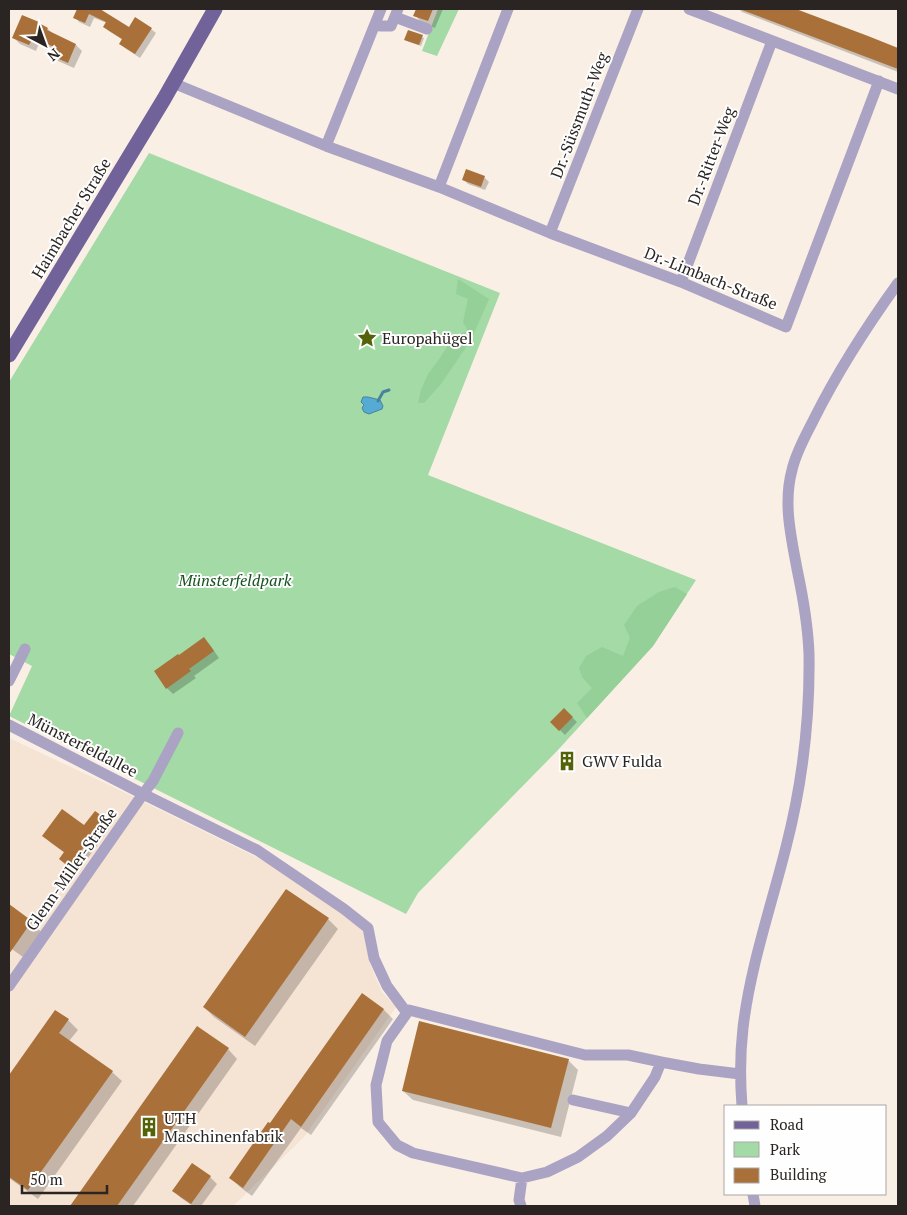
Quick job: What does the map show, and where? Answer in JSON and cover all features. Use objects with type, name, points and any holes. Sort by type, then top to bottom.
[{"type":"main road","name":"Haimbacher Straße","points":[[9,355],[164,99],[215,9]]},
{"type":"street","points":[[326,146],[381,9]]},
{"type":"street","points":[[439,187],[508,9]]},
{"type":"street","name":"Dr.-Süssmuth-Weg","points":[[550,233],[638,9]]},
{"type":"street","points":[[689,9],[898,89]]},
{"type":"street","points":[[375,24],[391,26],[397,13],[427,29]]},
{"type":"street","name":"Dr.-Ritter-Weg","points":[[681,282],[772,41]]},
{"type":"street","name":"Dr.-Limbach-Straße","points":[[173,83],[326,146],[439,187],[550,233],[681,282],[786,327],[879,81]]},
{"type":"street","points":[[742,1105],[740,1074],[746,1004],[794,813],[807,718],[809,653],[804,605],[790,529],[787,498],[788,485],[798,451],[820,406],[857,344],[898,283]]},
{"type":"street","points":[[9,681],[25,649]]},
{"type":"street","name":"Münsterfeldallee","points":[[9,725],[257,850],[344,909],[368,928],[374,958],[387,986],[407,1013]]},
{"type":"street","name":"Glenn-Miller-Straße","points":[[9,986],[153,781],[178,732]]},
{"type":"street","points":[[661,1062],[655,1077],[631,1113],[607,1136],[578,1157],[547,1172],[522,1178],[414,1153],[397,1145],[378,1122],[376,1085],[387,1041],[409,1010],[584,1055],[628,1056],[661,1062],[699,1069],[740,1074]]},
{"type":"street","points":[[573,1100],[631,1113]]},
{"type":"street","points":[[521,1206],[519,1200],[522,1178]]},
{"type":"shaded area","points":[[9,738],[266,862],[346,916],[361,928],[367,940],[370,964],[382,992],[396,1007],[304,1137],[233,1206],[9,1206]]},
{"type":"green space","points":[[438,9],[459,9],[437,56],[422,51]]},
{"type":"green space","name":"Münsterfeldpark","points":[[149,153],[500,293],[428,475],[696,580],[653,646],[557,751],[418,893],[406,914],[9,716],[32,666],[9,654],[9,382]]},
{"type":"green space","points":[[458,279],[489,299],[471,340],[441,384],[424,403],[418,403],[428,374],[448,345],[456,336],[468,331],[463,322],[468,299],[456,294]]},
{"type":"green space","points":[[675,587],[687,594],[653,646],[587,718],[577,703],[592,688],[582,677],[579,668],[586,656],[602,647],[623,656],[630,638],[624,625],[637,606],[659,592]]},
{"type":"water","points":[[363,397],[380,400],[383,406],[382,409],[369,414],[364,412],[362,408],[364,405],[361,402]]},
{"type":"building","points":[[77,9],[100,9],[129,27],[135,17],[152,28],[135,54],[119,44],[122,39],[103,27],[106,22],[89,14],[85,23],[73,18]]},
{"type":"building","points":[[416,9],[433,9],[428,21],[413,16]]},
{"type":"building","points":[[796,9],[868,36],[898,48],[898,69],[742,10]]},
{"type":"building","points":[[22,15],[39,22],[48,28],[47,30],[76,44],[68,63],[50,55],[54,47],[33,38],[29,45],[12,38]]},
{"type":"building","points":[[408,30],[423,35],[419,45],[404,40]]},
{"type":"building","points":[[466,169],[485,176],[481,187],[462,180]]},
{"type":"building","points":[[204,637],[214,651],[166,689],[154,671]]},
{"type":"building","points":[[564,708],[573,717],[559,731],[550,722]]},
{"type":"building","points":[[62,809],[84,825],[95,811],[105,818],[69,867],[59,859],[64,852],[42,836]]},
{"type":"building","points":[[286,889],[329,918],[245,1037],[203,1007]]},
{"type":"building","points":[[9,904],[32,921],[9,954]]},
{"type":"building","points":[[362,993],[384,1009],[301,1127],[291,1119],[243,1188],[229,1178]]},
{"type":"building","points":[[55,1010],[69,1019],[59,1033],[113,1071],[28,1190],[9,1177],[9,1075]]},
{"type":"building","points":[[419,1021],[569,1059],[551,1128],[402,1091]]},
{"type":"building","name":"UTH Maschinenfabrik","points":[[197,1026],[229,1048],[117,1206],[70,1206]]},
{"type":"building","points":[[192,1163],[211,1176],[191,1204],[172,1191]]},
{"type":"waterway","points":[[378,401],[383,392],[389,390]]},
{"type":"place","name":"Europahügel","points":[[367,338]]},
{"type":"place","name":"GWV Fulda","points":[[567,761]]},
{"type":"place","name":"UTH Maschinenfabrik","points":[[149,1127]]}]
